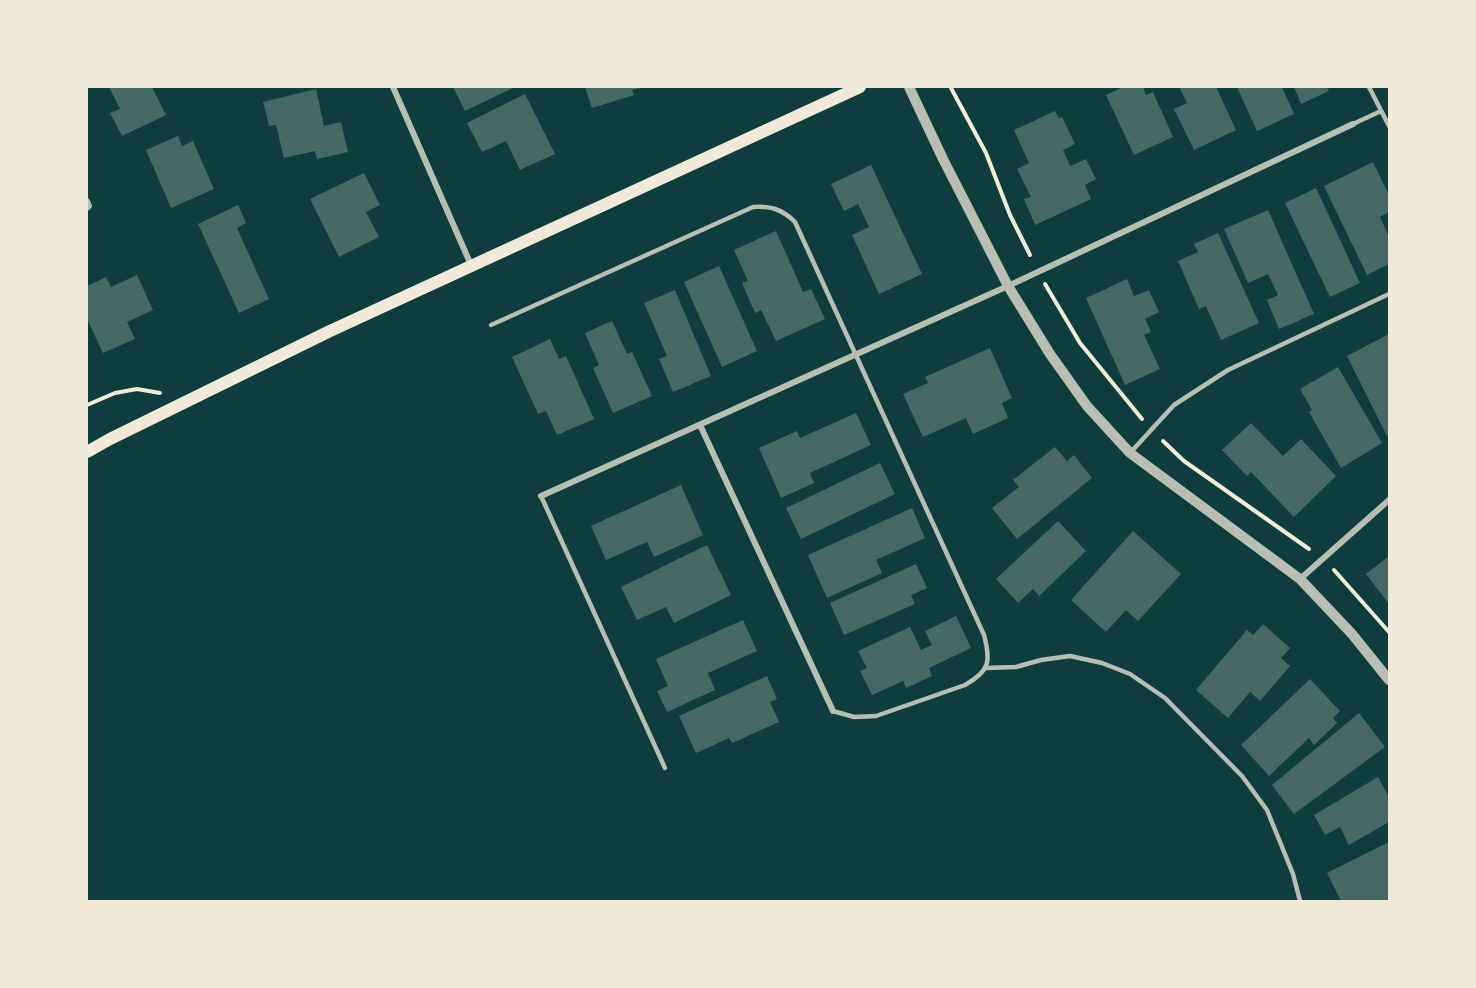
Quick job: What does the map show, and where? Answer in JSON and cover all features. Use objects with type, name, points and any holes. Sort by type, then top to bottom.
[{"type":"main road","points":[[87,452],[330,331],[860,87]]},
{"type":"street","points":[[393,87],[471,265]]},
{"type":"street","points":[[909,87],[1008,286],[1050,354],[1087,406],[1130,453],[1300,579],[1352,634],[1389,680]]},
{"type":"street","points":[[541,496],[1008,286],[1353,124]]},
{"type":"street","points":[[87,201],[89,206],[87,208]]},
{"type":"street","points":[[700,425],[833,711]]},
{"type":"street","points":[[1300,579],[1389,500]]},
{"type":"lane","points":[[1369,87],[1389,126]]},
{"type":"lane","points":[[1353,124],[1381,111]]},
{"type":"lane","points":[[491,325],[753,207],[768,206],[784,212],[795,222],[984,635],[989,652],[987,668],[976,679],[965,685],[876,716],[854,717],[833,711]]},
{"type":"lane","points":[[1130,453],[1174,405],[1228,370],[1389,294]]},
{"type":"lane","points":[[541,496],[665,768]]},
{"type":"lane","points":[[987,668],[1016,667],[1070,656],[1102,663],[1131,674],[1165,698],[1242,776],[1267,810],[1293,874],[1300,901]]},
{"type":"path","points":[[951,88],[986,153],[1010,215],[1030,255]]},
{"type":"path","points":[[1045,284],[1080,343],[1142,420]]},
{"type":"path","points":[[87,405],[115,393],[137,389],[190,399]]},
{"type":"path","points":[[1159,437],[1184,461],[1309,549]]},
{"type":"path","points":[[1333,570],[1389,632]]},
{"type":"building","points":[[109,87],[152,87],[166,115],[122,136],[110,113],[120,109]]},
{"type":"building","points":[[453,87],[515,87],[465,111]]},
{"type":"building","points":[[585,87],[640,88],[632,90],[634,95],[592,108]]},
{"type":"building","points":[[1123,87],[1143,87],[1146,95],[1153,92],[1173,137],[1134,155],[1106,95]]},
{"type":"building","points":[[1179,87],[1216,87],[1236,130],[1194,150],[1174,109],[1187,103]]},
{"type":"building","points":[[1237,87],[1282,87],[1294,114],[1257,131]]},
{"type":"building","points":[[1294,87],[1327,87],[1329,91],[1301,104]]},
{"type":"building","points":[[316,89],[324,126],[341,122],[348,152],[317,159],[315,151],[284,158],[276,125],[269,126],[263,102]]},
{"type":"building","points":[[525,94],[555,154],[520,170],[506,141],[482,152],[467,123]]},
{"type":"building","points":[[1055,111],[1059,118],[1062,117],[1075,144],[1063,150],[1070,166],[1086,159],[1096,179],[1085,185],[1091,199],[1035,225],[1024,199],[1031,197],[1017,169],[1029,163],[1014,130]]},
{"type":"building","points":[[178,136],[182,146],[193,141],[214,189],[171,208],[146,150]]},
{"type":"building","points":[[1373,162],[1389,195],[1389,212],[1380,217],[1389,237],[1389,264],[1367,275],[1324,186]]},
{"type":"building","points":[[871,165],[922,274],[879,294],[852,235],[869,227],[858,204],[844,211],[831,184]]},
{"type":"building","points":[[364,173],[380,205],[366,212],[379,237],[339,257],[310,199]]},
{"type":"building","points":[[1316,188],[1360,283],[1330,297],[1285,203]]},
{"type":"building","points":[[238,205],[246,223],[237,228],[269,299],[239,313],[198,224]]},
{"type":"building","points":[[1268,210],[1314,314],[1279,329],[1267,300],[1278,295],[1268,274],[1248,283],[1224,229]]},
{"type":"building","points":[[776,231],[803,292],[811,289],[825,319],[776,341],[761,310],[755,313],[742,283],[748,281],[734,250]]},
{"type":"building","points":[[1218,233],[1259,323],[1221,340],[1206,306],[1199,309],[1178,261],[1198,252],[1194,244]]},
{"type":"building","points":[[719,266],[757,351],[722,367],[684,282]]},
{"type":"building","points":[[137,275],[153,310],[127,322],[135,339],[103,353],[87,319],[87,286],[106,277],[111,287]]},
{"type":"building","points":[[1127,279],[1134,296],[1149,290],[1159,312],[1145,319],[1151,332],[1144,335],[1160,369],[1125,385],[1086,298]]},
{"type":"building","points":[[675,290],[711,376],[673,392],[659,359],[667,356],[644,303]]},
{"type":"building","points":[[612,321],[627,354],[632,352],[652,396],[613,413],[593,368],[599,365],[585,333]]},
{"type":"building","points":[[1389,334],[1389,435],[1387,436],[1347,356]]},
{"type":"building","points":[[550,339],[559,359],[566,356],[594,419],[557,435],[546,411],[538,414],[512,357]]},
{"type":"building","points":[[990,348],[1012,398],[1002,403],[1008,418],[973,434],[966,418],[923,437],[903,394],[928,383],[925,377]]},
{"type":"building","points":[[1338,367],[1382,443],[1341,468],[1309,412],[1312,410],[1300,389]]},
{"type":"building","points":[[856,413],[871,445],[810,473],[814,483],[781,498],[759,448],[797,431],[800,438]]},
{"type":"building","points":[[1251,423],[1283,456],[1301,439],[1336,476],[1294,517],[1251,472],[1247,476],[1222,450]]},
{"type":"building","points":[[1055,447],[1067,461],[1074,455],[1092,478],[1017,539],[992,508],[1019,487],[1013,480]]},
{"type":"building","points":[[880,463],[895,494],[801,539],[786,508]]},
{"type":"building","points":[[681,485],[703,535],[654,557],[647,542],[606,560],[591,526]]},
{"type":"building","points":[[912,508],[925,538],[876,560],[882,573],[827,598],[808,555]]},
{"type":"building","points":[[1058,521],[1086,551],[1039,596],[1033,589],[1018,603],[996,579]]},
{"type":"building","points":[[1133,531],[1181,574],[1138,621],[1126,610],[1106,632],[1071,600]]},
{"type":"building","points":[[707,545],[731,595],[674,623],[666,607],[637,620],[621,587]]},
{"type":"building","points":[[1389,556],[1389,604],[1366,574]]},
{"type":"building","points":[[916,564],[927,588],[911,595],[915,604],[844,635],[830,603]]},
{"type":"building","points":[[956,616],[971,648],[929,668],[932,676],[906,688],[903,681],[872,695],[860,671],[867,668],[858,651],[910,627],[921,650],[932,645],[925,631]]},
{"type":"building","points":[[743,620],[757,651],[708,673],[715,690],[667,712],[657,691],[668,686],[656,659]]},
{"type":"building","points":[[1263,624],[1290,648],[1281,658],[1290,666],[1260,701],[1250,692],[1228,718],[1196,690],[1247,630],[1253,635]]},
{"type":"building","points":[[767,676],[777,699],[770,702],[779,722],[732,743],[729,738],[696,753],[679,716]]},
{"type":"building","points":[[1310,679],[1340,711],[1333,718],[1337,723],[1314,745],[1309,738],[1269,776],[1241,745]]},
{"type":"building","points":[[1359,713],[1385,747],[1294,814],[1272,785]]},
{"type":"building","points":[[1378,777],[1389,797],[1389,822],[1349,845],[1340,827],[1325,835],[1314,815]]},
{"type":"building","points":[[1389,842],[1389,899],[1385,901],[1341,901],[1327,873]]}]
